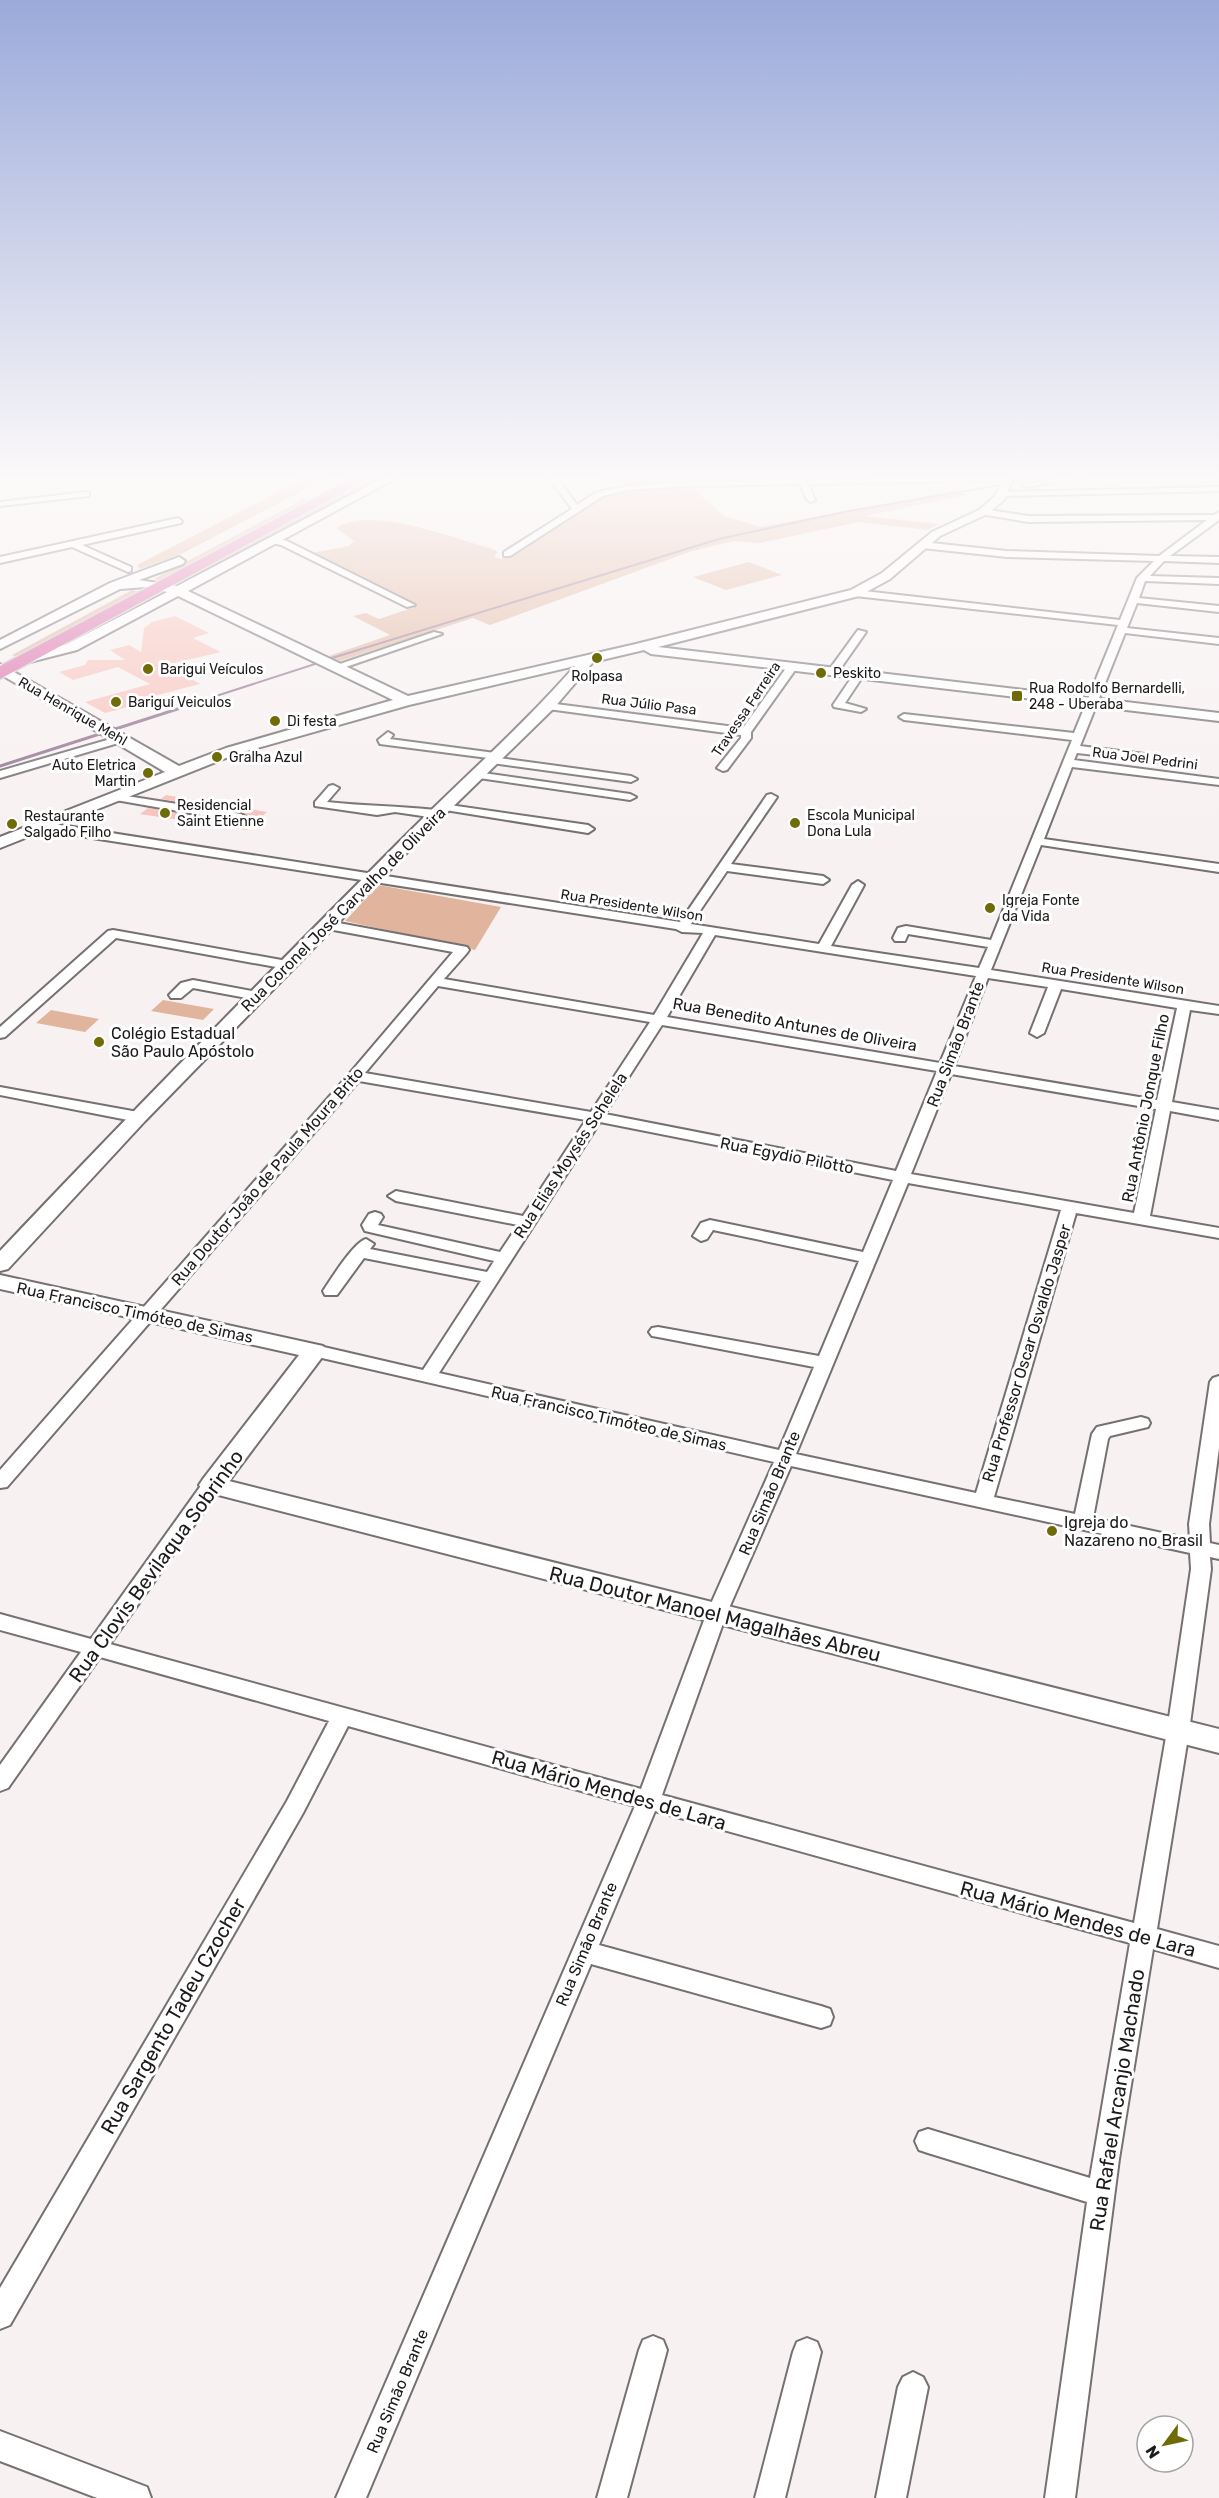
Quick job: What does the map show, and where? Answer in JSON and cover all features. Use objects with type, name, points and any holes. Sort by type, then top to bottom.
[{"type":"highway","points":[[1,667],[111,592]]},
{"type":"highway","points":[[1,667],[26,659],[163,592]]},
{"type":"street","points":[[0,645],[103,592]]},
{"type":"street","points":[[178,592],[406,703]]},
{"type":"street","points":[[383,592],[410,605]]},
{"type":"street","points":[[0,843],[177,772],[241,748],[290,733],[859,592]]},
{"type":"street","name":"Rua Simão Brante","points":[[351,2498],[648,1801],[716,1615],[785,1458],[902,1177],[1137,592]]},
{"type":"street","points":[[855,594],[1219,640]]},
{"type":"street","points":[[1134,600],[1219,609]]},
{"type":"street","points":[[834,670],[861,632]]},
{"type":"street","points":[[336,667],[437,634]]},
{"type":"street","points":[[638,648],[1219,717]]},
{"type":"street","name":"Rua Coronel José Carvalho de Oliveira","points":[[0,1264],[138,1117],[440,810],[548,706],[588,660]]},
{"type":"street","name":"Travessa Ferreira","points":[[723,768],[746,738],[746,732],[793,666]]},
{"type":"street","name":"Rua Henrique Mehl","points":[[1,667],[177,772]]},
{"type":"street","points":[[860,673],[838,705],[861,709]]},
{"type":"street","name":"Rua Júlio Pasa","points":[[548,706],[746,732]]},
{"type":"street","points":[[904,717],[1073,750],[1160,759]]},
{"type":"street","points":[[0,775],[114,734]]},
{"type":"street","points":[[388,735],[383,740],[384,742],[631,779]]},
{"type":"street","points":[[429,748],[444,735]]},
{"type":"street","name":"Rua Joel Pedrini","points":[[1073,750],[1219,782]]},
{"type":"street","points":[[476,775],[630,797]]},
{"type":"street","points":[[333,788],[319,804],[377,811],[440,810],[588,829]]},
{"type":"street","points":[[114,797],[241,818]]},
{"type":"street","points":[[682,928],[771,797]]},
{"type":"street","name":"Rua Presidente Wilson","points":[[41,826],[682,928],[983,972],[1219,1011]]},
{"type":"street","points":[[1035,841],[1219,868]]},
{"type":"street","points":[[724,867],[823,880]]},
{"type":"street","points":[[823,949],[858,885]]},
{"type":"street","name":"Rua Doutor João de Paula Moura Brito","points":[[0,1482],[355,1076],[462,950],[328,925]]},
{"type":"street","points":[[900,938],[906,930],[994,944]]},
{"type":"street","name":"Rua Elias Moysés Schelela","points":[[428,1376],[659,1019],[710,932]]},
{"type":"street","points":[[0,1034],[113,934],[287,965]]},
{"type":"street","name":"Rua Benedito Antunes de Oliveira","points":[[436,982],[1219,1115]]},
{"type":"street","points":[[176,995],[186,986],[193,984],[256,996]]},
{"type":"street","points":[[1037,1033],[1056,984]]},
{"type":"street","name":"Rua Antônio Jonque Filho","points":[[1141,1219],[1184,1005]]},
{"type":"street","name":"Rua Egydio Pilotto","points":[[355,1076],[1219,1233]]},
{"type":"street","points":[[0,1091],[138,1117]]},
{"type":"street","points":[[396,1196],[527,1222]]},
{"type":"street","name":"Rua Professor Oscar Osvaldo Jasper","points":[[983,1500],[1070,1207]]},
{"type":"street","points":[[375,1217],[370,1225],[371,1228],[504,1258]]},
{"type":"street","points":[[701,1236],[710,1225],[868,1258]]},
{"type":"street","points":[[331,1291],[363,1247],[491,1278]]},
{"type":"street","name":"Rua Francisco Timóteo de Simas","points":[[0,1282],[428,1376],[785,1458],[1209,1550]]},
{"type":"street","points":[[658,1332],[825,1363]]},
{"type":"street","name":"Rua Clovis Bevilaqua Sobrinho","points":[[0,1782],[212,1485],[315,1352]]},
{"type":"street","name":"Rua Rafael Arcanjo Machado","points":[[1060,2498],[1101,2194],[1178,1731],[1202,1569],[1209,1550],[1198,1524],[1219,1382]]},
{"type":"street","points":[[1083,1522],[1099,1438],[1104,1431],[1141,1423]]},
{"type":"street","name":"Rua Doutor Manoel Magalhães Abreu","points":[[212,1485],[716,1615],[1219,1741]]},
{"type":"street","name":"Rua Mário Mendes de Lara","points":[[0,1622],[1219,1957]]},
{"type":"street","name":"Rua Sargento Tadeu Czocher","points":[[0,2315],[295,1807],[343,1715]]},
{"type":"street","points":[[583,1951],[821,2017]]},
{"type":"street","points":[[928,2141],[1101,2194]]},
{"type":"street","points":[[612,2498],[653,2350]]},
{"type":"street","points":[[770,2498],[807,2352]]},
{"type":"street","points":[[891,2498],[913,2387]]},
{"type":"street","points":[[0,2446],[136,2498]]},
{"type":"shaded area","points":[[129,592],[143,593],[19,659],[12,655]]},
{"type":"shaded area","points":[[389,592],[581,592],[490,625],[473,618],[340,661],[329,656],[390,635],[353,616],[366,613],[379,619],[418,606]]},
{"type":"shaded area","points":[[378,885],[501,907],[475,950],[345,921]]},
{"type":"shaded area","points":[[163,1000],[214,1009],[203,1020],[151,1011]]},
{"type":"shaded area","points":[[51,1010],[99,1019],[85,1032],[36,1023]]},
{"type":"building","points":[[175,616],[209,633],[193,638],[221,652],[166,665],[200,684],[142,699],[146,702],[105,713],[85,702],[150,684],[118,667],[73,680],[59,672],[85,665],[88,660],[125,660],[110,650],[129,645],[141,652],[144,628],[152,622]]},
{"type":"building","name":"Residencial Saint Etienne","points":[[166,795],[267,812],[247,830],[140,814],[148,808],[241,824],[249,819],[241,812],[161,799]]},
{"type":"waterway","points":[[332,658],[548,592]]},
{"type":"waterway","points":[[213,697],[315,664]]},
{"type":"waterway","points":[[0,766],[218,696]]},
{"type":"place","name":"Rolpasa","points":[[597,658]]},
{"type":"place","name":"Barigui Veículos","points":[[148,669]]},
{"type":"place","name":"Peskito","points":[[821,673]]},
{"type":"place","name":"Rua Rodolfo Bernardelli, 248 - Uberaba","points":[[1017,696]]},
{"type":"place","name":"Bariguí Veiculos","points":[[116,702]]},
{"type":"place","name":"Di festa","points":[[275,721]]},
{"type":"place","name":"Gralha Azul","points":[[217,757]]},
{"type":"place","name":"Auto Eletrica Martin","points":[[148,773]]},
{"type":"place","name":"Residencial Saint Etienne","points":[[165,813]]},
{"type":"place","name":"Escola Municipal Dona Lula","points":[[795,823]]},
{"type":"place","name":"Restaurante Salgado Filho","points":[[12,824]]},
{"type":"place","name":"Igreja Fonte da Vida","points":[[990,908]]},
{"type":"place","name":"Colégio Estadual São Paulo Apóstolo","points":[[99,1042]]},
{"type":"place","name":"Igreja do Nazareno no Brasil","points":[[1052,1531]]}]
